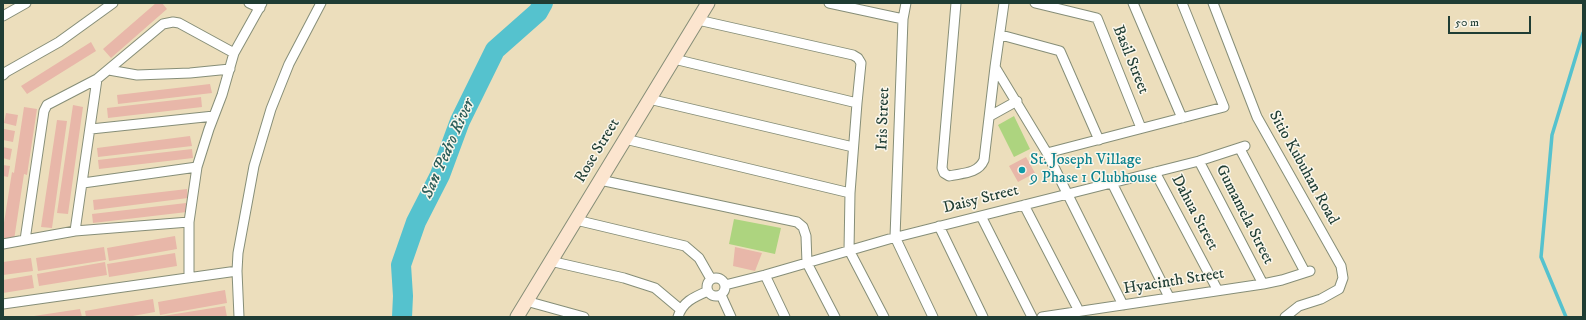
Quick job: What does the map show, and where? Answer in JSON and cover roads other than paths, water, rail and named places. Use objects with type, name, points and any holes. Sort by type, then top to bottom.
[{"type":"street","points":[[3,16],[26,3]]},
{"type":"street","points":[[3,75],[65,38],[113,3]]},
{"type":"street","points":[[189,278],[189,222],[197,167],[222,95],[234,53],[261,6],[249,3]]},
{"type":"street","points":[[240,317],[237,271],[238,253],[254,166],[262,136],[289,64],[321,3]]},
{"type":"street","name":"Rose Street","points":[[517,317],[708,3]]},
{"type":"street","points":[[828,3],[903,19]]},
{"type":"street","name":"Iris Street","points":[[895,237],[903,19],[906,3]]},
{"type":"street","points":[[956,3],[942,168],[944,173],[949,176],[976,170],[981,166],[984,160],[1004,3]]},
{"type":"street","name":"Basil Street","points":[[1035,3],[1097,18],[1141,128]]},
{"type":"street","points":[[1133,3],[1182,118]]},
{"type":"street","points":[[1047,153],[1224,106],[1182,3]]},
{"type":"street","name":"Sitio Kubuhan Road","points":[[1212,3],[1257,117],[1341,266],[1343,278],[1338,289],[1321,299],[1299,306],[1285,317]]},
{"type":"street","points":[[698,20],[853,55],[858,58],[861,63],[850,193],[850,250],[884,317]]},
{"type":"street","points":[[25,240],[44,111],[47,105],[97,79],[110,70],[163,24],[173,22],[179,23],[234,53]]},
{"type":"street","points":[[1001,35],[1060,51],[1099,140]]},
{"type":"street","points":[[674,60],[857,103]]},
{"type":"street","points":[[996,67],[1047,153],[1123,305]]},
{"type":"street","points":[[110,70],[137,75],[190,73],[230,68]]},
{"type":"street","points":[[75,231],[91,129],[97,79]]},
{"type":"street","points":[[649,99],[853,147]]},
{"type":"street","points":[[990,116],[1017,101]]},
{"type":"street","points":[[91,129],[214,116]]},
{"type":"street","points":[[625,139],[850,193]]},
{"type":"street","name":"Daisy Street","points":[[725,285],[765,275],[895,237],[1199,161],[1242,148],[1307,272]]},
{"type":"street","name":"Gumamela Street","points":[[1199,161],[1263,284]]},
{"type":"street","points":[[83,183],[197,167]]},
{"type":"street","name":"Dahua Street","points":[[1155,172],[1217,290]]},
{"type":"street","points":[[600,180],[797,222],[803,227],[806,236],[807,263],[835,317]]},
{"type":"street","points":[[1112,182],[1169,297]]},
{"type":"street","points":[[1024,205],[1079,311]]},
{"type":"street","points":[[981,216],[1032,317]]},
{"type":"street","points":[[576,220],[685,246],[699,258],[711,279]]},
{"type":"street","points":[[3,244],[75,231],[189,222]]},
{"type":"street","points":[[939,226],[983,317]]},
{"type":"street","points":[[895,237],[933,317]]},
{"type":"street","points":[[550,261],[624,278],[656,288],[679,313],[693,297],[708,291]]},
{"type":"street","points":[[3,304],[237,271]]},
{"type":"street","name":"Hyacinth Street","points":[[1042,317],[1263,284],[1307,272]]},
{"type":"street","points":[[765,275],[785,317]]},
{"type":"street","points":[[720,278],[725,285],[724,291],[721,295],[712,296],[708,291],[707,283],[711,279],[720,278]]},
{"type":"street","points":[[721,295],[731,317]]},
{"type":"street","points":[[526,302],[584,317]]},
{"type":"waterway","name":"San Pedro River","points":[[402,317],[403,296],[401,265],[416,222],[440,175],[460,121],[495,50],[538,12],[543,3]]},
{"type":"waterway","points":[[1566,317],[1541,257],[1552,135],[1583,33]]},
{"type":"place","name":"St. Joseph Village 9 Phase 1 Clubhouse","points":[[1022,170]]}]
